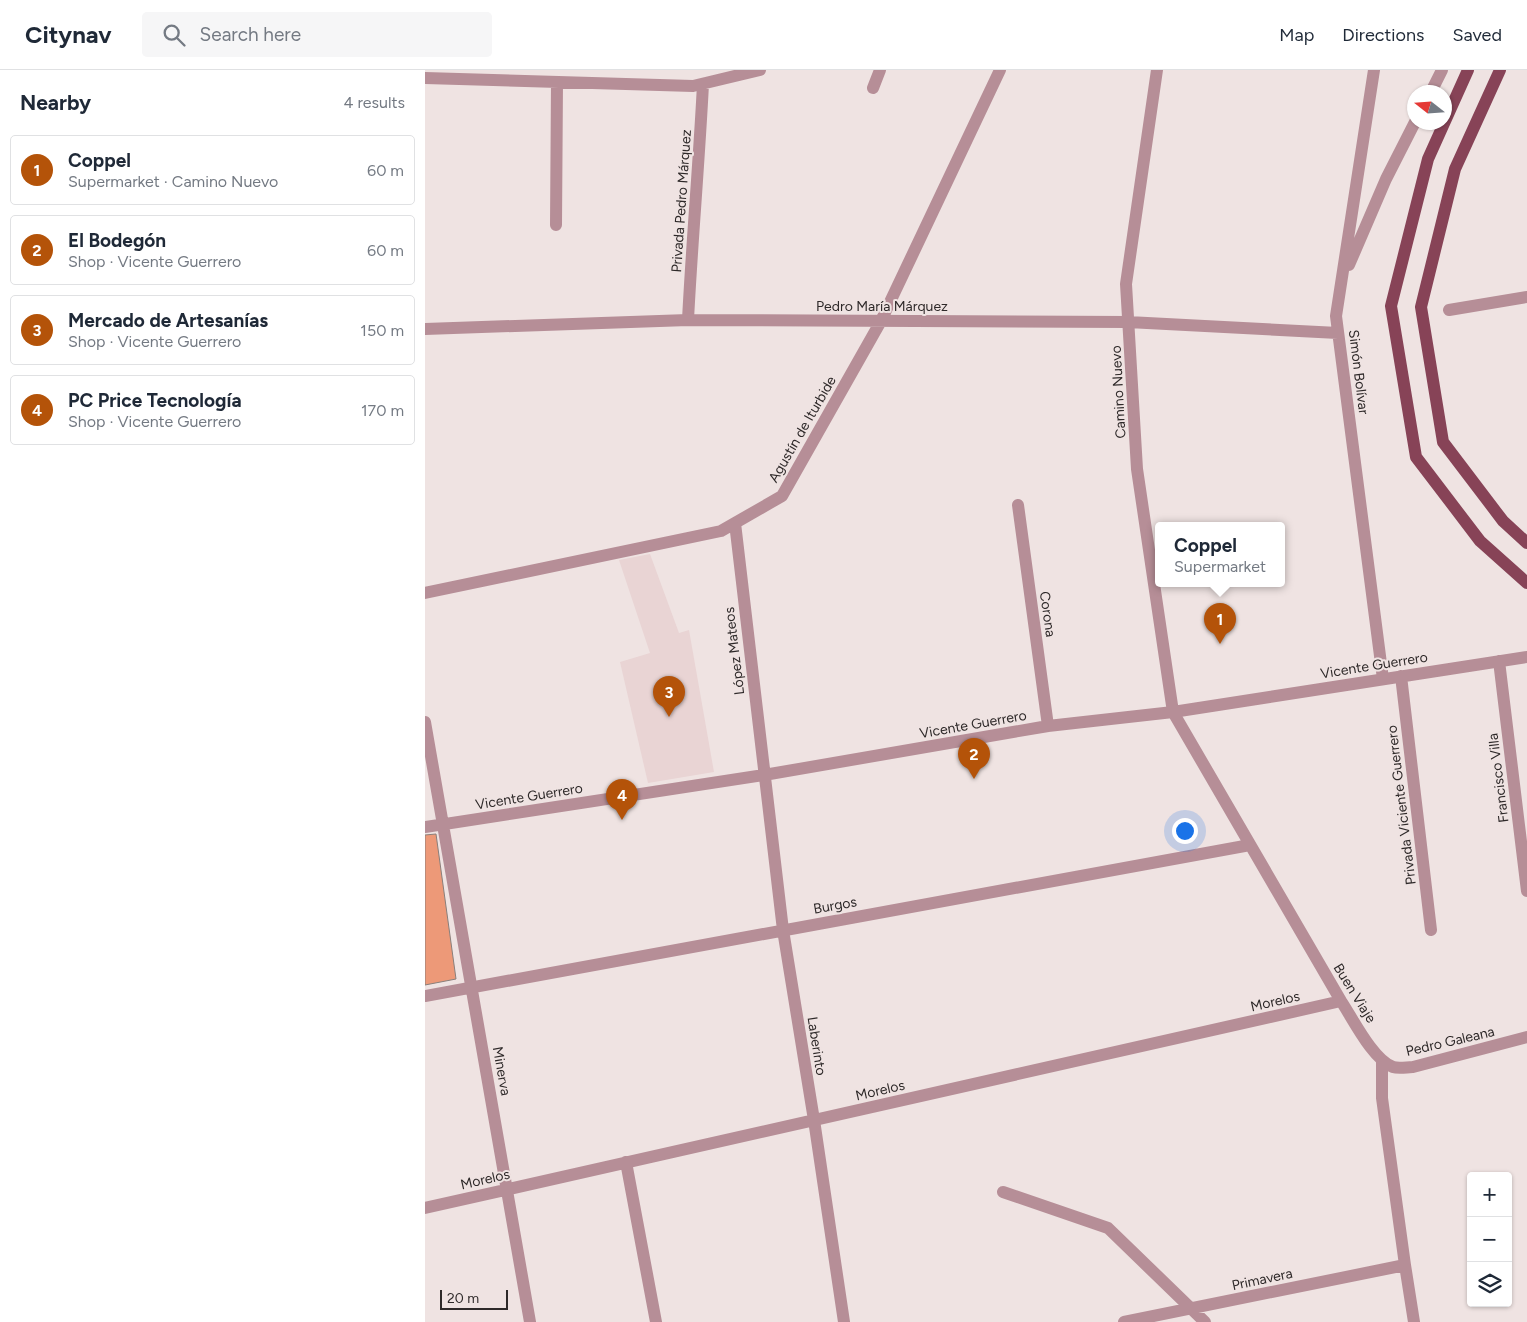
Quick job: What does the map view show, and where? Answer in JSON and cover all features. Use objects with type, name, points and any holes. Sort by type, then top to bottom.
[{"type":"main road","points":[[1468,70],[1428,159],[1391,306],[1416,457],[1480,542],[1527,583]]},
{"type":"main road","points":[[1500,70],[1455,169],[1421,307],[1443,442],[1503,521],[1527,543]]},
{"type":"street","points":[[425,78],[693,86],[760,70]]},
{"type":"street","points":[[873,88],[880,70]]},
{"type":"street","name":"Agustín de Iturbide","points":[[425,593],[721,531],[782,496],[881,321],[1000,70]]},
{"type":"street","name":"Camino Nuevo","points":[[1157,70],[1126,284],[1137,469],[1173,712]]},
{"type":"street","name":"Simón Bolívar","points":[[1374,70],[1336,316],[1383,679]]},
{"type":"street","points":[[1434,85],[1442,70]]},
{"type":"street","points":[[556,225],[557,82]]},
{"type":"street","name":"Privada Pedro Márquez","points":[[688,320],[703,84]]},
{"type":"street","points":[[1341,284],[1386,179],[1411,130]]},
{"type":"street","points":[[1449,310],[1527,298]]},
{"type":"street","name":"Pedro María Márquez","points":[[425,329],[688,320],[1129,322],[1338,333]]},
{"type":"street","name":"Corona","points":[[1018,505],[1048,726]]},
{"type":"street","name":"López Mateos","points":[[735,523],[764,775]]},
{"type":"street","name":"Vicente Guerrero","points":[[425,827],[764,775],[1048,726],[1173,712],[1527,657]]},
{"type":"street","name":"Francisco Villa","points":[[1499,661],[1527,891]]},
{"type":"street","name":"Privada Viciente Guerrero","points":[[1401,676],[1431,930]]},
{"type":"street","name":"Buen Viaje","points":[[1173,712],[1341,1001],[1370,1046],[1382,1060]]},
{"type":"street","name":"Minerva","points":[[425,722],[530,1322]]},
{"type":"street","name":"Laberinto","points":[[764,775],[783,930],[844,1322]]},
{"type":"street","name":"Burgos","points":[[425,996],[1250,845]]},
{"type":"street","name":"Morelos","points":[[425,1208],[1341,1001]]},
{"type":"street","name":"Pedro Galeana","points":[[1382,1060],[1394,1067],[1413,1067],[1527,1037]]},
{"type":"street","points":[[1382,1060],[1382,1098],[1405,1265],[1415,1322]]},
{"type":"street","points":[[625,1162],[656,1322]]},
{"type":"street","points":[[1003,1192],[1108,1228],[1205,1322]]},
{"type":"street","name":"Primavera","points":[[1124,1322],[1405,1265]]},
{"type":"shaded area","points":[[650,554],[679,633],[689,630],[714,772],[648,783],[620,662],[650,653],[619,560]]},
{"type":"building","points":[[436,834],[456,979],[425,985],[425,835]]},
{"type":"place","name":"Coppel","points":[[1220,644]]},
{"type":"place","name":"Mercado de Artesanías","points":[[669,717]]},
{"type":"place","name":"El Bodegón","points":[[974,779]]},
{"type":"place","name":"PC Price Tecnología","points":[[622,820]]}]
